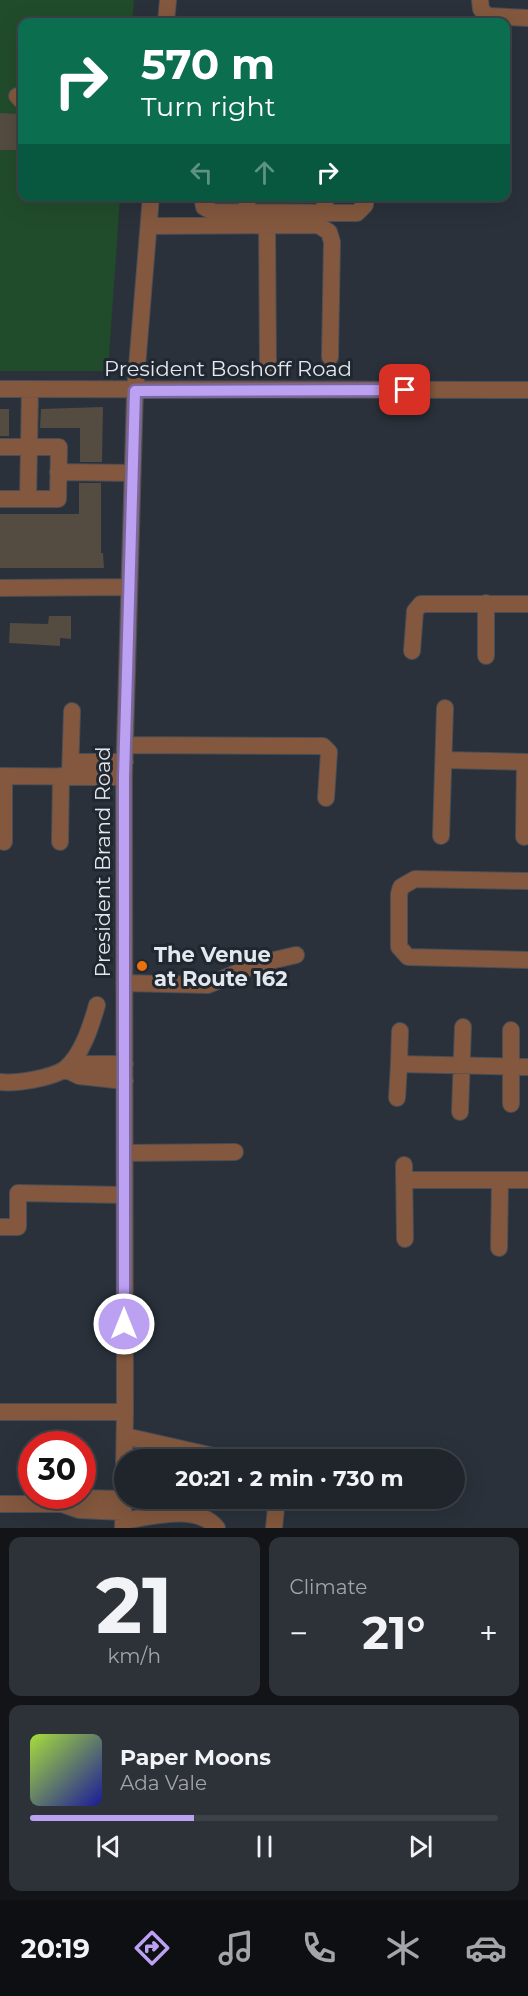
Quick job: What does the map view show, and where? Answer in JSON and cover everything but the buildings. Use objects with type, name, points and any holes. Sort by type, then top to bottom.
[{"type":"street","points":[[166,18],[168,0]]},
{"type":"street","points":[[480,0],[481,9],[487,16],[528,18]]},
{"type":"street","name":"President Brand Road","points":[[123,1515],[125,1412],[124,762],[135,391],[151,201]]},
{"type":"street","points":[[203,201],[204,207],[213,212],[247,204],[286,204],[325,205],[357,213],[365,205],[365,201]]},
{"type":"street","points":[[267,225],[268,364]]},
{"type":"street","points":[[149,226],[318,225],[329,232],[332,242],[330,357]]},
{"type":"street","name":"President Boshoff Road","points":[[0,389],[528,390]]},
{"type":"street","points":[[28,499],[30,389]]},
{"type":"street","points":[[0,447],[59,447],[58,499],[0,499]]},
{"type":"street","points":[[58,472],[132,472]]},
{"type":"street","points":[[0,588],[129,587]]},
{"type":"street","points":[[486,603],[486,656]]},
{"type":"street","points":[[412,651],[415,611],[418,605],[528,604]]},
{"type":"street","points":[[441,836],[445,708]]},
{"type":"street","points":[[60,842],[72,711]]},
{"type":"street","points":[[4,842],[2,776],[66,776],[124,762],[323,746],[329,752],[326,798]]},
{"type":"street","points":[[445,760],[526,762],[524,837]]},
{"type":"street","points":[[528,880],[415,879],[401,887],[399,894],[399,947],[408,957],[528,960]]},
{"type":"street","points":[[124,983],[208,985],[257,964],[296,955]]},
{"type":"street","points":[[0,1082],[28,1081],[64,1069],[82,1044],[97,1005]]},
{"type":"street","points":[[460,1112],[463,1027]]},
{"type":"street","points":[[511,1030],[511,1104]]},
{"type":"street","points":[[397,1098],[400,1031]]},
{"type":"street","points":[[399,1064],[528,1067]]},
{"type":"street","points":[[64,1069],[79,1076],[125,1072]]},
{"type":"street","points":[[125,1153],[235,1152]]},
{"type":"street","points":[[405,1239],[404,1173],[500,1181],[528,1180]]},
{"type":"street","points":[[499,1248],[500,1181]]},
{"type":"street","points":[[0,1227],[18,1227],[18,1193],[124,1195]]},
{"type":"street","points":[[0,1412],[125,1412]]},
{"type":"street","points":[[124,1436],[182,1449]]},
{"type":"street","points":[[0,1504],[63,1504],[79,1510],[123,1515],[191,1513],[207,1518],[217,1528]]},
{"type":"street","points":[[274,1528],[276,1509]]},
{"type":"green space","points":[[0,0],[134,0],[132,18],[18,18],[18,201],[120,201],[108,371],[0,371]]},
{"type":"place","name":"The Venue at Route 162","points":[[142,966]]},
{"type":"route","points":[[124,1324],[124,777],[135,391],[405,390]]}]
